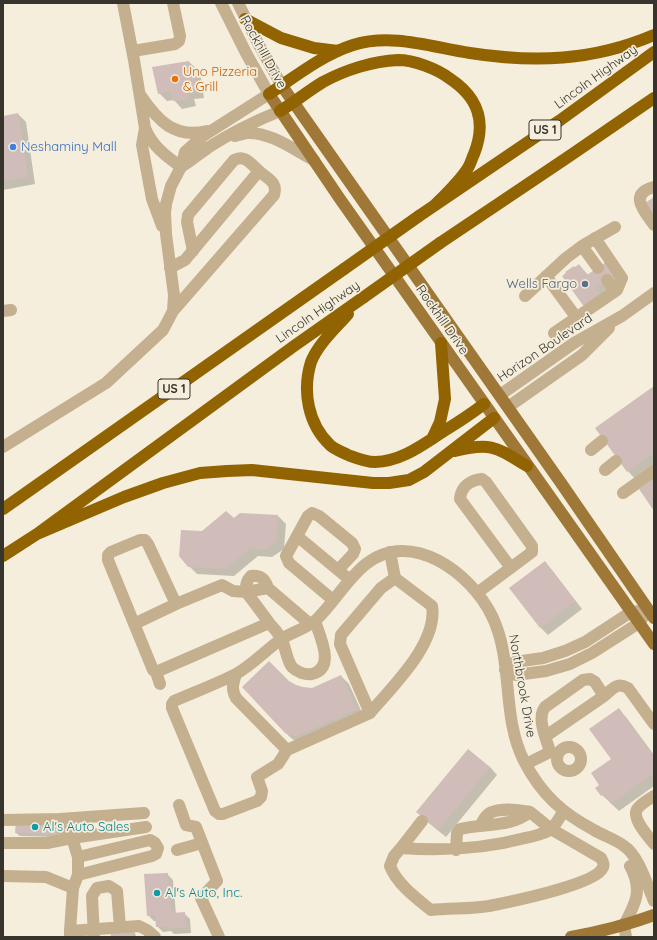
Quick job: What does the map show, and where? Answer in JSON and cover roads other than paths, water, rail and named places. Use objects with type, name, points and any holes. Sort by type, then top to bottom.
[{"type":"highway","points":[[245,19],[280,38],[314,48],[338,52]]},
{"type":"highway","points":[[269,94],[313,64],[338,52],[353,45],[384,40],[411,41],[468,53],[538,60],[584,55],[613,49],[654,35]]},
{"type":"highway","name":"Lincoln Highway","points":[[3,509],[419,216],[559,121],[654,52]]},
{"type":"highway","points":[[280,110],[324,82],[362,65],[399,60],[420,64],[441,72],[459,84],[474,102],[480,117],[478,142],[469,167],[458,182],[434,206]]},
{"type":"highway","name":"Lincoln Highway","points":[[3,556],[36,534],[288,351],[440,243],[654,98]]},
{"type":"highway","points":[[364,297],[325,340],[311,362],[308,393],[310,412],[313,422],[330,446],[351,456],[368,461],[375,462],[399,457],[412,452],[484,404]]},
{"type":"highway","points":[[432,439],[440,422],[445,399],[441,343]]},
{"type":"highway","points":[[36,534],[124,497],[163,483],[200,473],[227,470],[252,470],[373,483],[389,483],[409,480],[424,472],[494,418]]},
{"type":"highway","points":[[451,452],[472,447],[490,447],[506,453],[527,466]]},
{"type":"main road","name":"Rockhill Drive","points":[[282,86],[500,395],[651,614]]},
{"type":"main road","name":"Rockhill Drive","points":[[269,94],[527,466],[654,644]]},
{"type":"main road","name":"Horizon Boulevard","points":[[484,404],[500,395]]},
{"type":"main road","name":"Horizon Boulevard","points":[[494,418],[508,407]]},
{"type":"main road","points":[[571,937],[625,931],[654,915]]},
{"type":"street","points":[[122,3],[133,52],[145,128],[156,146],[181,167]]},
{"type":"street","points":[[133,52],[175,44],[178,41],[180,36],[173,3]]},
{"type":"street","name":"Rockhill Drive","points":[[221,3],[246,53],[269,94]]},
{"type":"street","name":"Rockhill Drive","points":[[238,3],[245,19],[282,86]]},
{"type":"street","points":[[139,92],[158,118],[180,132],[192,134],[214,129]]},
{"type":"street","points":[[173,312],[174,296],[166,234],[165,213],[171,186],[181,167],[185,152],[193,144],[214,129],[269,94]]},
{"type":"street","points":[[181,167],[210,147],[280,110]]},
{"type":"street","points":[[145,128],[142,145],[152,199],[166,234]]},
{"type":"street","points":[[210,147],[234,136],[247,133],[267,136],[314,160]]},
{"type":"street","points":[[3,447],[106,383],[163,330],[173,312],[274,195],[276,189],[275,185],[244,158],[239,157],[234,160],[188,215],[187,222],[193,251]]},
{"type":"street","points":[[170,268],[185,260],[259,171]]},
{"type":"street","points":[[654,187],[642,194],[639,198],[639,204],[654,225]]},
{"type":"street","points":[[524,296],[582,246],[615,227]]},
{"type":"street","points":[[554,333],[615,291],[622,278],[595,238]]},
{"type":"street","points":[[582,246],[598,268]]},
{"type":"street","points":[[546,276],[576,317]]},
{"type":"street","points":[[607,280],[615,291]]},
{"type":"street","name":"Horizon Boulevard","points":[[500,395],[574,343],[622,316],[654,293]]},
{"type":"street","name":"Horizon Boulevard","points":[[508,407],[582,355],[622,316]]},
{"type":"street","points":[[591,450],[602,441]]},
{"type":"street","points":[[605,470],[616,461]]},
{"type":"street","points":[[623,493],[654,471]]},
{"type":"street","points":[[477,593],[511,568],[532,552],[532,546],[486,482],[482,479],[475,480],[463,488],[460,493],[460,499],[511,568]]},
{"type":"street","points":[[333,600],[289,563],[286,556],[308,516],[312,513],[319,516],[352,543],[355,549],[353,554],[338,570]]},
{"type":"street","points":[[297,536],[350,580]]},
{"type":"street","points":[[176,604],[145,540],[140,540],[111,552],[108,555],[108,560],[134,624],[153,670],[158,678],[269,623]]},
{"type":"street","name":"Northbrook Drive","points":[[312,622],[358,571],[370,562],[390,552],[398,550],[413,551],[433,558],[457,573],[477,593],[491,613],[496,624],[502,646],[513,731],[517,746],[537,784],[546,795],[567,814],[624,846],[640,867],[653,895]]},
{"type":"street","points":[[312,622],[281,638],[236,674],[174,701],[172,704],[172,708],[218,814],[223,814],[257,801],[261,797],[262,791],[257,777],[278,764],[287,750],[370,713],[417,657],[432,622],[432,606],[395,578],[390,552]]},
{"type":"street","points":[[251,576],[262,578],[266,582],[268,588],[312,622],[325,655],[325,663],[322,668],[309,674],[303,674],[295,670],[291,665],[281,638],[246,592],[248,579],[251,576]]},
{"type":"street","points":[[370,713],[340,644],[340,635],[381,588],[395,578]]},
{"type":"street","points":[[134,624],[176,604],[222,585],[233,591],[246,592]]},
{"type":"street","points":[[632,612],[651,614],[592,653],[570,664],[546,672],[516,675],[505,670],[515,662],[543,658],[576,647],[632,612]]},
{"type":"street","points":[[236,674],[232,686],[236,698],[287,750]]},
{"type":"street","points":[[526,764],[554,755],[546,736],[541,718],[542,711],[545,707],[583,680],[590,679],[595,682],[604,696]]},
{"type":"street","points":[[546,736],[604,696],[617,685],[622,685],[628,688],[654,724]]},
{"type":"street","points":[[654,796],[638,807],[636,818],[654,844]]},
{"type":"street","points":[[179,805],[186,825],[196,827],[217,881],[201,898],[219,937]]},
{"type":"street","points":[[422,821],[394,856],[390,866],[392,872],[412,894],[431,910],[488,906],[544,894],[579,883],[600,873],[604,868],[604,863],[601,858],[555,831],[530,812],[518,809],[492,812],[485,817],[480,826],[460,829],[457,833],[456,850]]},
{"type":"street","points":[[3,820],[60,819],[144,813]]},
{"type":"street","points":[[401,848],[456,850],[503,844],[555,831],[567,814]]},
{"type":"street","points":[[60,819],[60,826],[72,838],[78,857],[78,874],[73,888],[70,934],[93,933],[120,927],[139,926],[147,930],[155,937]]},
{"type":"street","points":[[3,843],[47,843],[146,827]]},
{"type":"street","name":"Northbrook Drive","points":[[605,836],[628,863],[636,879],[637,898],[625,931]]},
{"type":"street","points":[[78,857],[150,840],[155,842],[158,848],[156,854],[152,856],[78,874]]},
{"type":"street","points":[[177,850],[202,843]]},
{"type":"street","points":[[3,876],[46,877],[73,888]]},
{"type":"street","points":[[93,933],[92,896],[97,888],[109,886],[117,891],[120,927]]},
{"type":"place","name":"Uno Pizzeria & Grill","points":[[175,79]]},
{"type":"place","name":"Neshaminy Mall","points":[[13,147]]},
{"type":"place","name":"Wells Fargo","points":[[585,284]]},
{"type":"place","name":"Al's Auto Sales","points":[[35,827]]},
{"type":"place","name":"Al's Auto, Inc.","points":[[157,893]]}]
